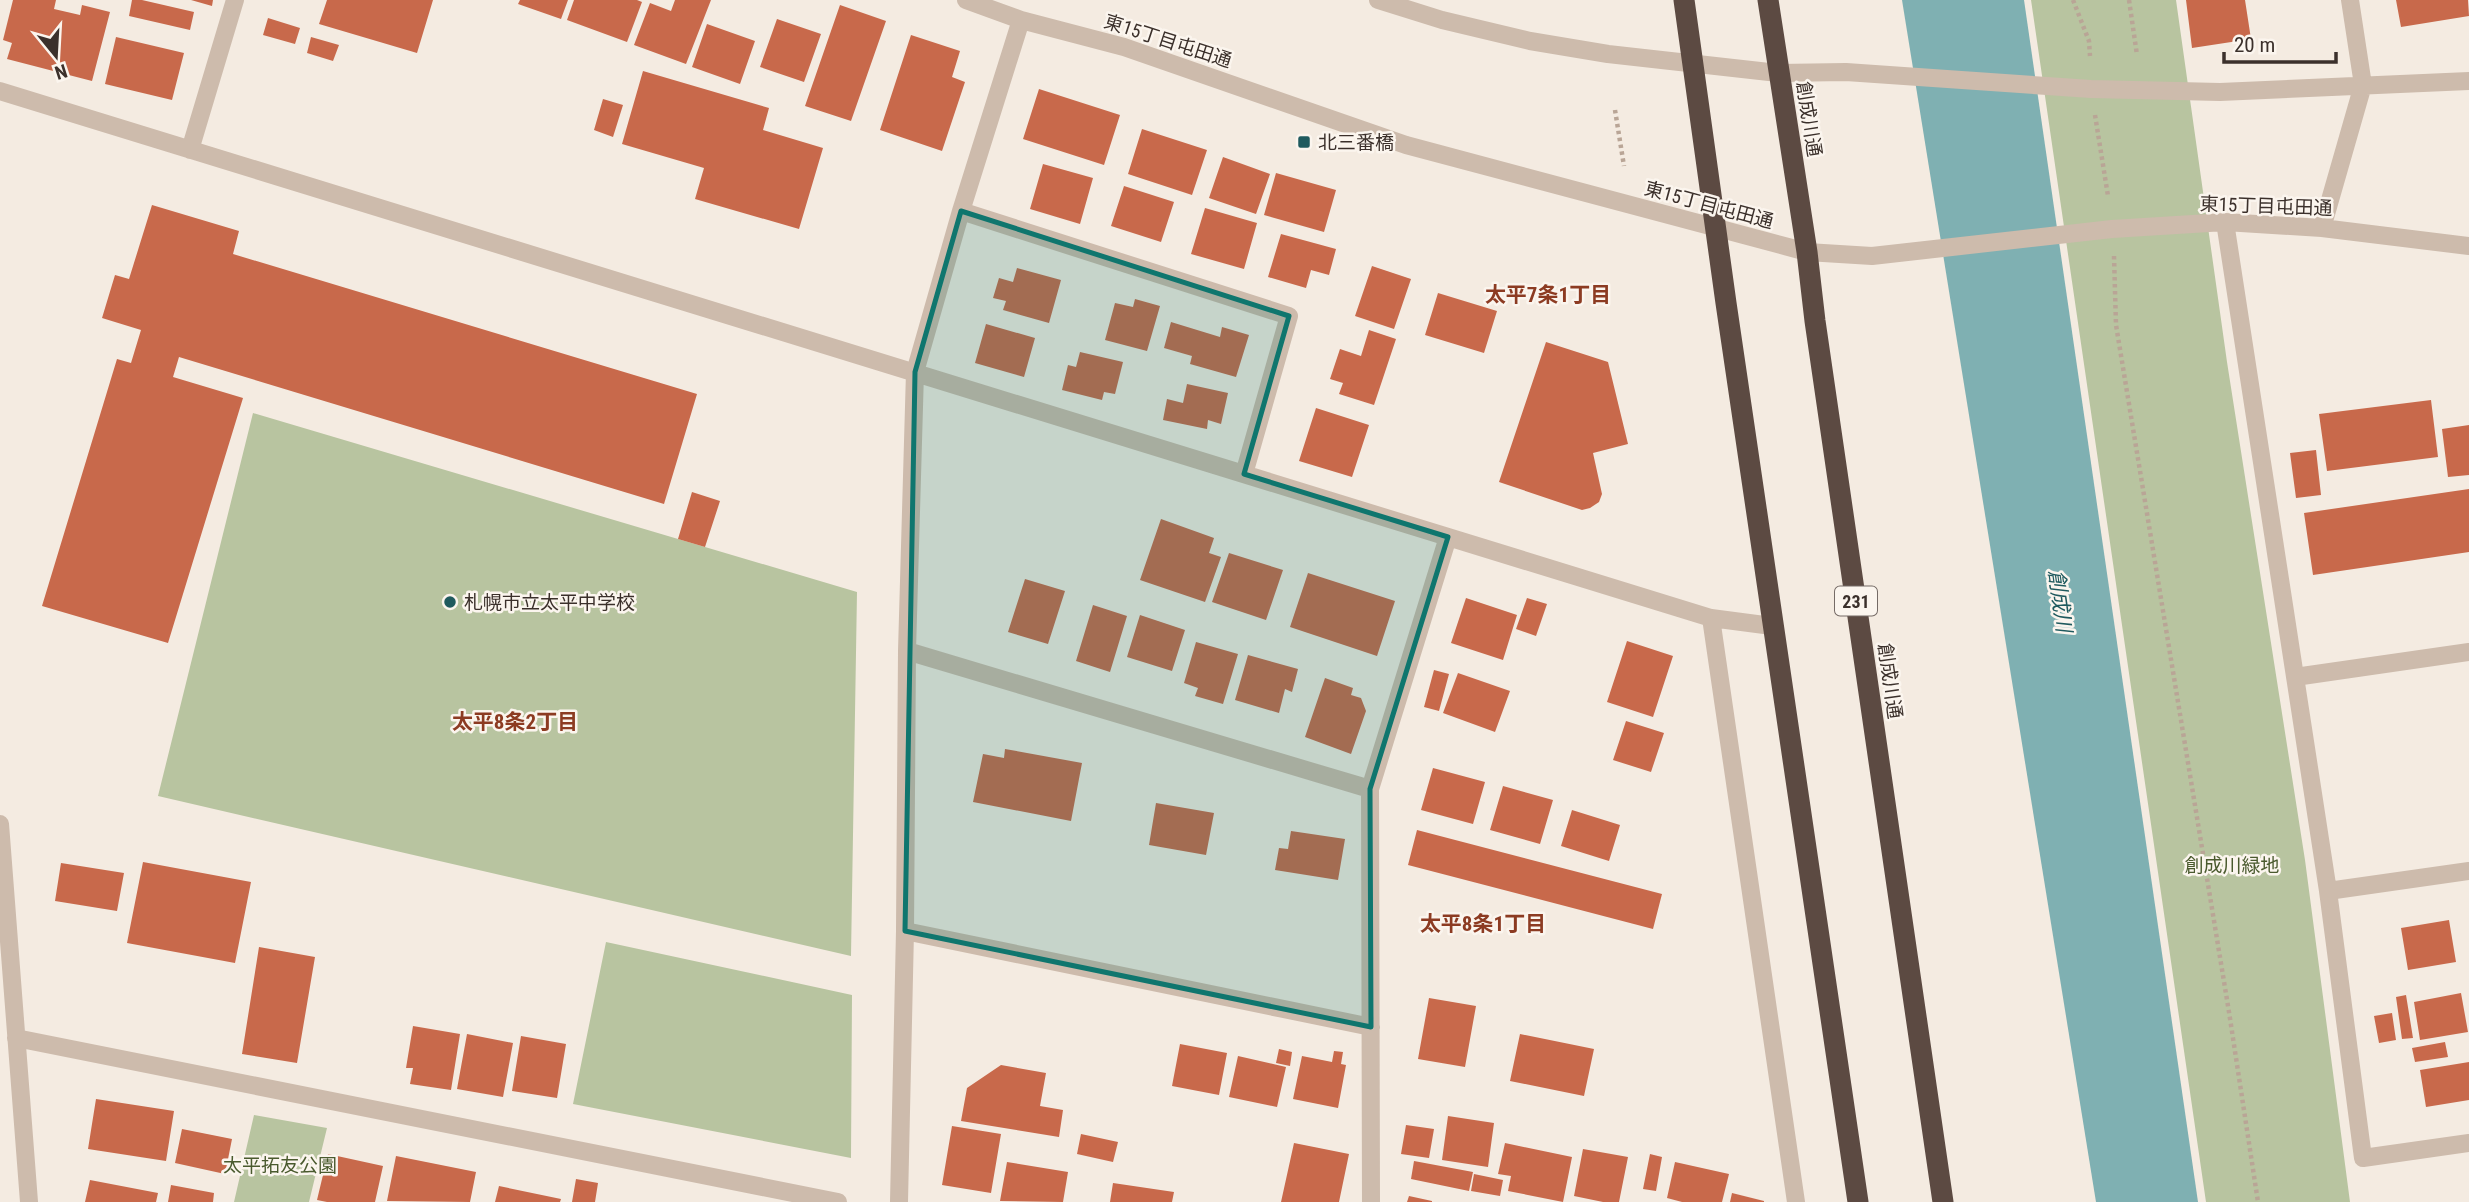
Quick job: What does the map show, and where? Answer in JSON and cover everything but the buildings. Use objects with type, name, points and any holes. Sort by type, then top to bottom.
[{"type":"highway","points":[[1684,0],[1772,626],[1858,1202]]},
{"type":"highway","name":"創成川通","points":[[1768,0],[1807,252],[1943,1202]]},
{"type":"street","points":[[190,150],[235,0]]},
{"type":"street","name":"東15丁目屯田通","points":[[966,0],[1021,20],[1124,47],[1406,145],[1807,252],[1872,256],[2100,231],[2225,222],[2322,228],[2469,246]]},
{"type":"street","points":[[1378,0],[1442,20],[1531,41],[1608,54],[1778,73],[1846,72],[2077,88],[2220,92],[2469,81]]},
{"type":"street","points":[[2322,228],[2363,85],[2350,0]]},
{"type":"street","points":[[899,1202],[907,651],[915,372],[961,211],[1021,20]]},
{"type":"street","points":[[0,91],[1711,618],[1772,626]]},
{"type":"street","points":[[961,211],[1289,316],[1244,474]]},
{"type":"street","points":[[2225,222],[2328,891],[2363,1158],[2469,1143]]},
{"type":"street","points":[[1371,1202],[1370,789],[1448,537]]},
{"type":"street","points":[[1711,618],[1796,1202]]},
{"type":"street","points":[[907,651],[1370,789]]},
{"type":"street","points":[[2295,677],[2469,652]]},
{"type":"street","points":[[0,824],[29,1202]]},
{"type":"street","points":[[2328,891],[2469,871]]},
{"type":"street","points":[[905,931],[1371,1027]]},
{"type":"street","points":[[16,1038],[838,1202]]},
{"type":"path","points":[[2073,0],[2090,41],[2090,55]]},
{"type":"path","points":[[2129,0],[2137,55]]},
{"type":"path","points":[[1615,110],[1623,166]]},
{"type":"path","points":[[2094,110],[2108,196]]},
{"type":"path","points":[[2114,252],[2116,325],[2258,1202]]},
{"type":"highlighted area","points":[[961,211],[1289,316],[1244,474],[1448,537],[1370,789],[1371,1027],[905,931],[915,372]]},
{"type":"green space","name":"創成川緑地","points":[[2031,0],[2176,0],[2227,362],[2305,860],[2350,1202],[2206,1202]]},
{"type":"green space","points":[[253,413],[857,592],[851,956],[158,796]]},
{"type":"green space","points":[[606,942],[852,995],[851,1158],[573,1104]]},
{"type":"green space","name":"太平拓友公園","points":[[254,1115],[327,1128],[309,1202],[234,1202]]},
{"type":"water","name":"創成川","points":[[1902,0],[2024,0],[2198,1202],[2096,1202]]},
{"type":"place","name":"北三番橋","points":[[1304,142]]},
{"type":"place","name":"札幌市立太平中学校","points":[[450,602]]},
{"type":"district","name":"太平7条1丁目","points":[[1548,295]]},
{"type":"district","name":"太平8条2丁目","points":[[515,722]]},
{"type":"district","name":"太平8条1丁目","points":[[1483,924]]}]
